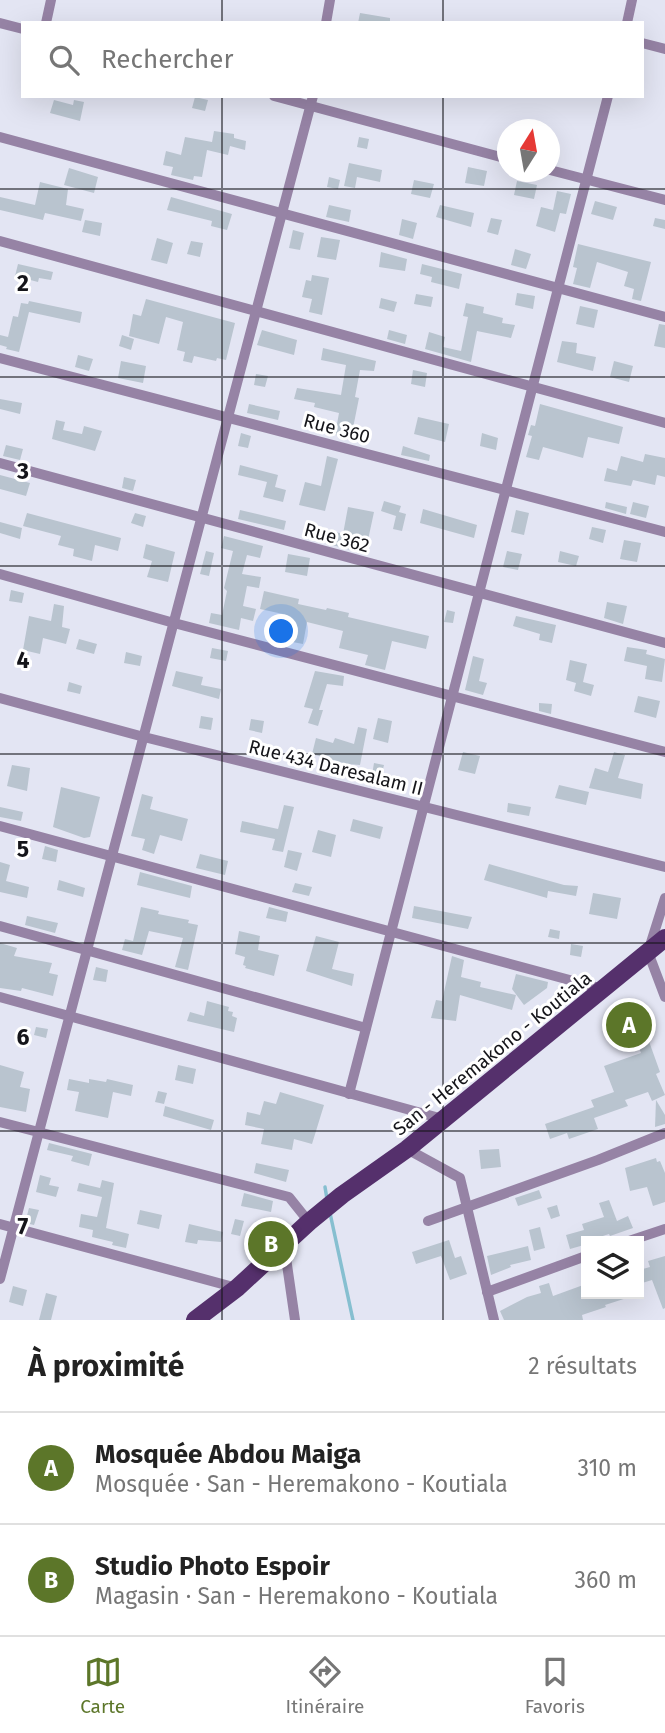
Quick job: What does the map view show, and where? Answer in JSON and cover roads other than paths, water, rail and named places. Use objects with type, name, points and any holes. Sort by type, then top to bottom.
[{"type":"main road","name":"San - Heremakono - Koutiala","points":[[309,1222],[407,1149],[665,938]]},
{"type":"main road","points":[[195,1320],[237,1288],[309,1222]]},
{"type":"street","points":[[46,21],[51,0]]},
{"type":"street","points":[[326,21],[330,0]]},
{"type":"street","points":[[627,21],[632,0]]},
{"type":"street","points":[[0,23],[21,28]]},
{"type":"street","points":[[644,44],[665,49]]},
{"type":"street","points":[[289,98],[312,101],[497,156]]},
{"type":"street","points":[[349,1094],[607,98]]},
{"type":"street","points":[[0,1279],[312,101]]},
{"type":"street","points":[[0,138],[665,317]]},
{"type":"street","points":[[560,172],[665,200]]},
{"type":"street","points":[[0,241],[665,422]]},
{"type":"street","name":"Rue 360","points":[[0,358],[665,532]]},
{"type":"street","name":"Rue 362","points":[[0,463],[665,643]]},
{"type":"street","points":[[0,574],[174,623],[665,752]]},
{"type":"street","name":"Rue 434 Daresalam II","points":[[0,698],[144,737],[665,867]]},
{"type":"street","points":[[0,826],[603,989]]},
{"type":"street","points":[[665,898],[648,952],[665,997]]},
{"type":"street","points":[[0,926],[366,1028]]},
{"type":"street","points":[[0,997],[443,1119]]},
{"type":"street","points":[[0,1122],[289,1198],[309,1222]]},
{"type":"street","points":[[428,1221],[665,1133]]},
{"type":"street","points":[[407,1149],[460,1178],[494,1320]]},
{"type":"street","points":[[0,1224],[237,1288]]},
{"type":"street","points":[[644,1236],[665,1229]]},
{"type":"street","points":[[284,1244],[295,1320]]},
{"type":"street","points":[[487,1292],[581,1258]]},
{"type":"waterway","points":[[325,1187],[327,1199]]},
{"type":"waterway","points":[[330,1213],[353,1320]]},
{"type":"place","name":"Mosquée Abdou Maiga","points":[[629,1025]]},
{"type":"place","name":"Studio Photo Espoir","points":[[271,1244]]}]
